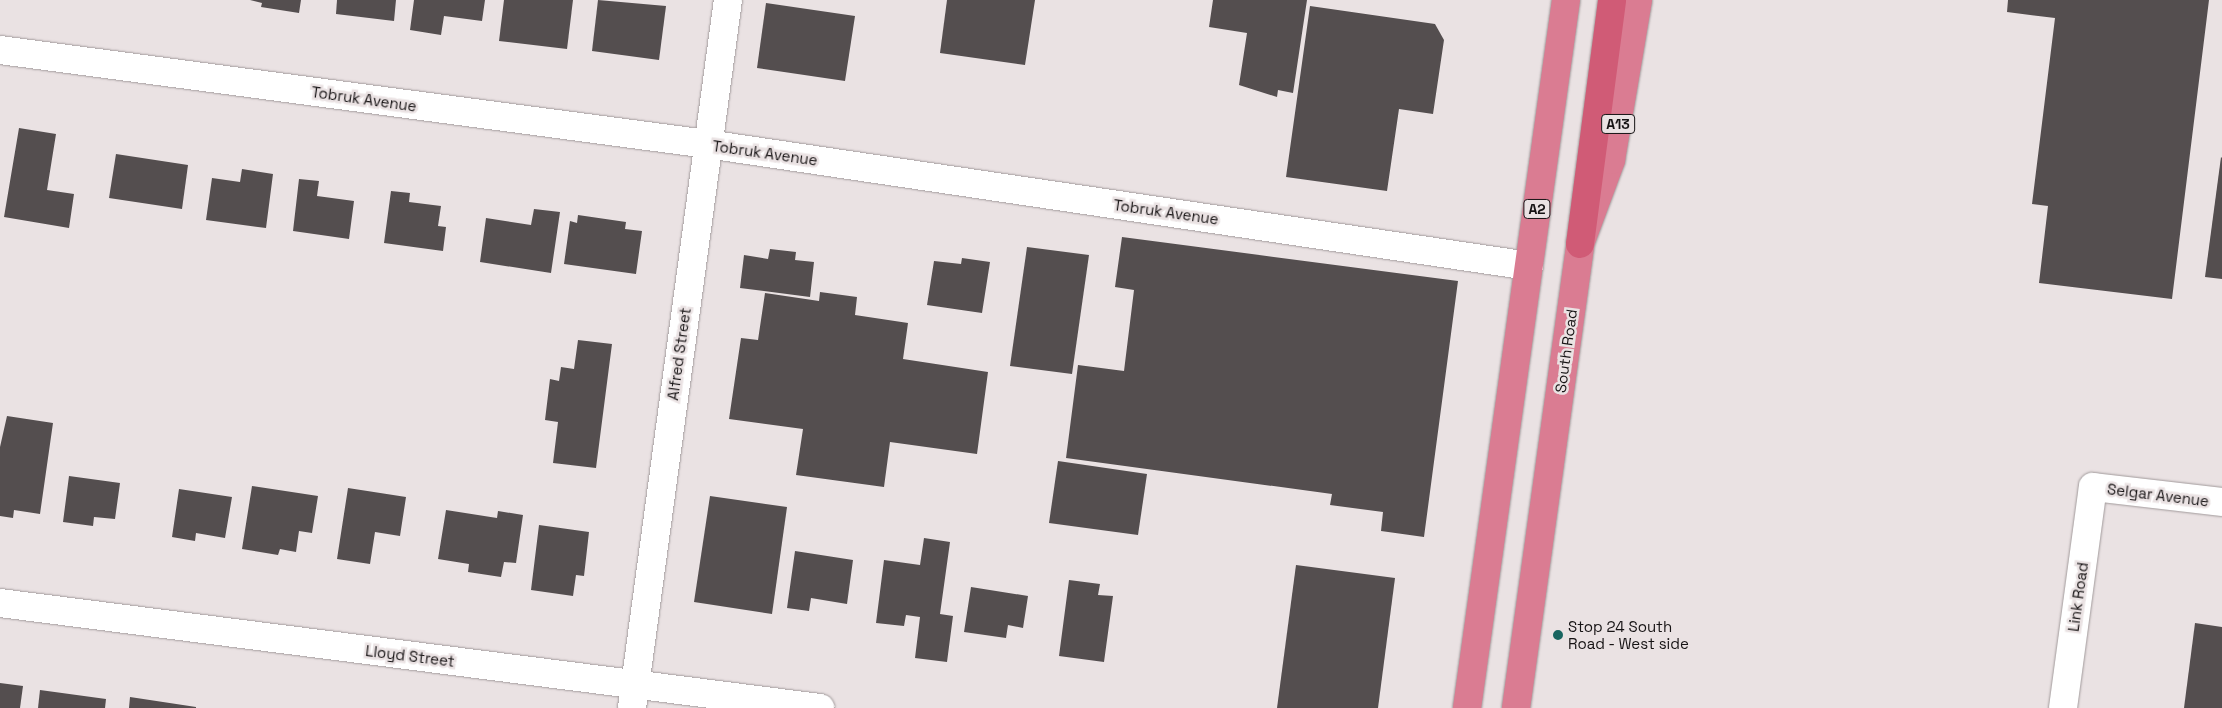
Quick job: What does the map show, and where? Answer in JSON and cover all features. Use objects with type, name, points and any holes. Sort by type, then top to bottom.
[{"type":"highway","name":"A2","points":[[1468,708],[1566,0]]},
{"type":"highway","points":[[1580,244],[1612,0]]},
{"type":"highway","name":"South Road","points":[[1516,708],[1580,244],[1611,160],[1638,0]]},
{"type":"street","name":"Alfred Street","points":[[633,697],[728,0]]},
{"type":"street","name":"Tobruk Avenue","points":[[0,50],[707,144],[1529,266]]},
{"type":"street","name":"Selgar Avenue","points":[[2093,487],[2222,502]]},
{"type":"street","name":"Link Road","points":[[2063,708],[2093,487]]},
{"type":"street","name":"Lloyd Street","points":[[0,603],[633,697],[820,708]]},
{"type":"building","points":[[250,0],[301,0],[299,13],[261,7],[262,3]]},
{"type":"building","points":[[337,0],[396,0],[394,21],[336,14]]},
{"type":"building","points":[[414,0],[485,0],[482,21],[444,16],[441,35],[410,30]]},
{"type":"building","points":[[504,0],[573,0],[567,49],[499,41]]},
{"type":"building","points":[[598,0],[666,6],[659,60],[592,51]]},
{"type":"building","points":[[947,0],[1035,0],[1025,65],[940,53]]},
{"type":"building","points":[[1213,0],[1307,0],[1293,93],[1278,90],[1277,97],[1239,85],[1247,33],[1209,27]]},
{"type":"building","points":[[2008,0],[2209,0],[2172,299],[2039,283],[2048,206],[2032,204],[2055,18],[2007,12]]},
{"type":"building","points":[[766,3],[855,16],[845,81],[757,68]]},
{"type":"building","points":[[1310,6],[1435,24],[1444,40],[1433,114],[1399,109],[1387,191],[1286,177]]},
{"type":"building","points":[[19,128],[56,134],[47,190],[74,194],[69,228],[4,217]]},
{"type":"building","points":[[116,154],[188,165],[182,209],[109,198]]},
{"type":"building","points":[[2222,158],[2222,279],[2205,277]]},
{"type":"building","points":[[242,169],[273,174],[266,228],[206,220],[212,178],[240,182]]},
{"type":"building","points":[[299,179],[319,181],[317,196],[354,201],[349,239],[293,231]]},
{"type":"building","points":[[391,191],[410,193],[409,202],[441,206],[438,226],[446,227],[443,251],[384,243]]},
{"type":"building","points":[[534,209],[560,212],[551,273],[480,262],[486,218],[531,225]]},
{"type":"building","points":[[578,215],[626,222],[625,229],[642,231],[636,274],[564,264],[570,221],[577,223]]},
{"type":"building","points":[[1122,237],[1458,281],[1424,537],[1381,531],[1383,512],[1330,505],[1332,494],[1066,458],[1078,365],[1124,371],[1134,290],[1115,287]]},
{"type":"building","points":[[1027,247],[1089,255],[1072,374],[1010,366]]},
{"type":"building","points":[[770,249],[796,252],[795,260],[814,262],[810,297],[740,288],[744,255],[768,259]]},
{"type":"building","points":[[962,258],[990,262],[982,313],[927,305],[934,261],[961,264]]},
{"type":"building","points":[[820,292],[857,297],[855,315],[908,323],[903,359],[988,372],[977,454],[890,442],[884,487],[796,475],[803,429],[729,419],[741,338],[758,340],[765,293],[819,301]]},
{"type":"building","points":[[578,340],[612,344],[596,468],[553,463],[558,422],[545,420],[550,379],[559,381],[561,367],[574,369]]},
{"type":"building","points":[[7,416],[53,423],[40,514],[14,510],[13,518],[0,516],[0,447]]},
{"type":"building","points":[[1058,461],[1147,474],[1138,535],[1049,523]]},
{"type":"building","points":[[69,476],[120,483],[115,519],[94,517],[93,526],[63,522]]},
{"type":"building","points":[[252,486],[318,496],[312,533],[299,531],[296,552],[280,549],[278,555],[242,549]]},
{"type":"building","points":[[348,488],[406,497],[400,536],[375,532],[370,564],[337,559]]},
{"type":"building","points":[[179,489],[232,497],[225,538],[196,533],[195,541],[172,537]]},
{"type":"building","points":[[710,496],[787,507],[772,614],[694,602]]},
{"type":"building","points":[[446,510],[497,518],[498,511],[523,515],[516,563],[504,562],[501,577],[468,572],[469,564],[438,559]]},
{"type":"building","points":[[539,525],[589,532],[584,576],[576,575],[573,596],[531,590]]},
{"type":"building","points":[[924,538],[950,542],[940,614],[953,616],[947,662],[915,658],[920,617],[906,615],[904,626],[876,623],[884,560],[920,565]]},
{"type":"building","points":[[795,551],[853,560],[847,604],[811,598],[809,611],[787,608]]},
{"type":"building","points":[[1296,565],[1395,578],[1378,708],[1277,708]]},
{"type":"building","points":[[1069,580],[1100,584],[1098,595],[1113,596],[1104,662],[1059,656]]},
{"type":"building","points":[[971,587],[1028,596],[1023,628],[1008,625],[1006,638],[964,632]]},
{"type":"building","points":[[2195,623],[2222,627],[2222,708],[2184,708]]},
{"type":"building","points":[[0,683],[23,686],[20,708],[0,708]]},
{"type":"building","points":[[40,690],[106,699],[105,708],[38,708]]},
{"type":"building","points":[[130,697],[196,707],[196,708],[129,708]]},
{"type":"place","name":"Stop 24 South Road - West side","points":[[1558,635]]}]
